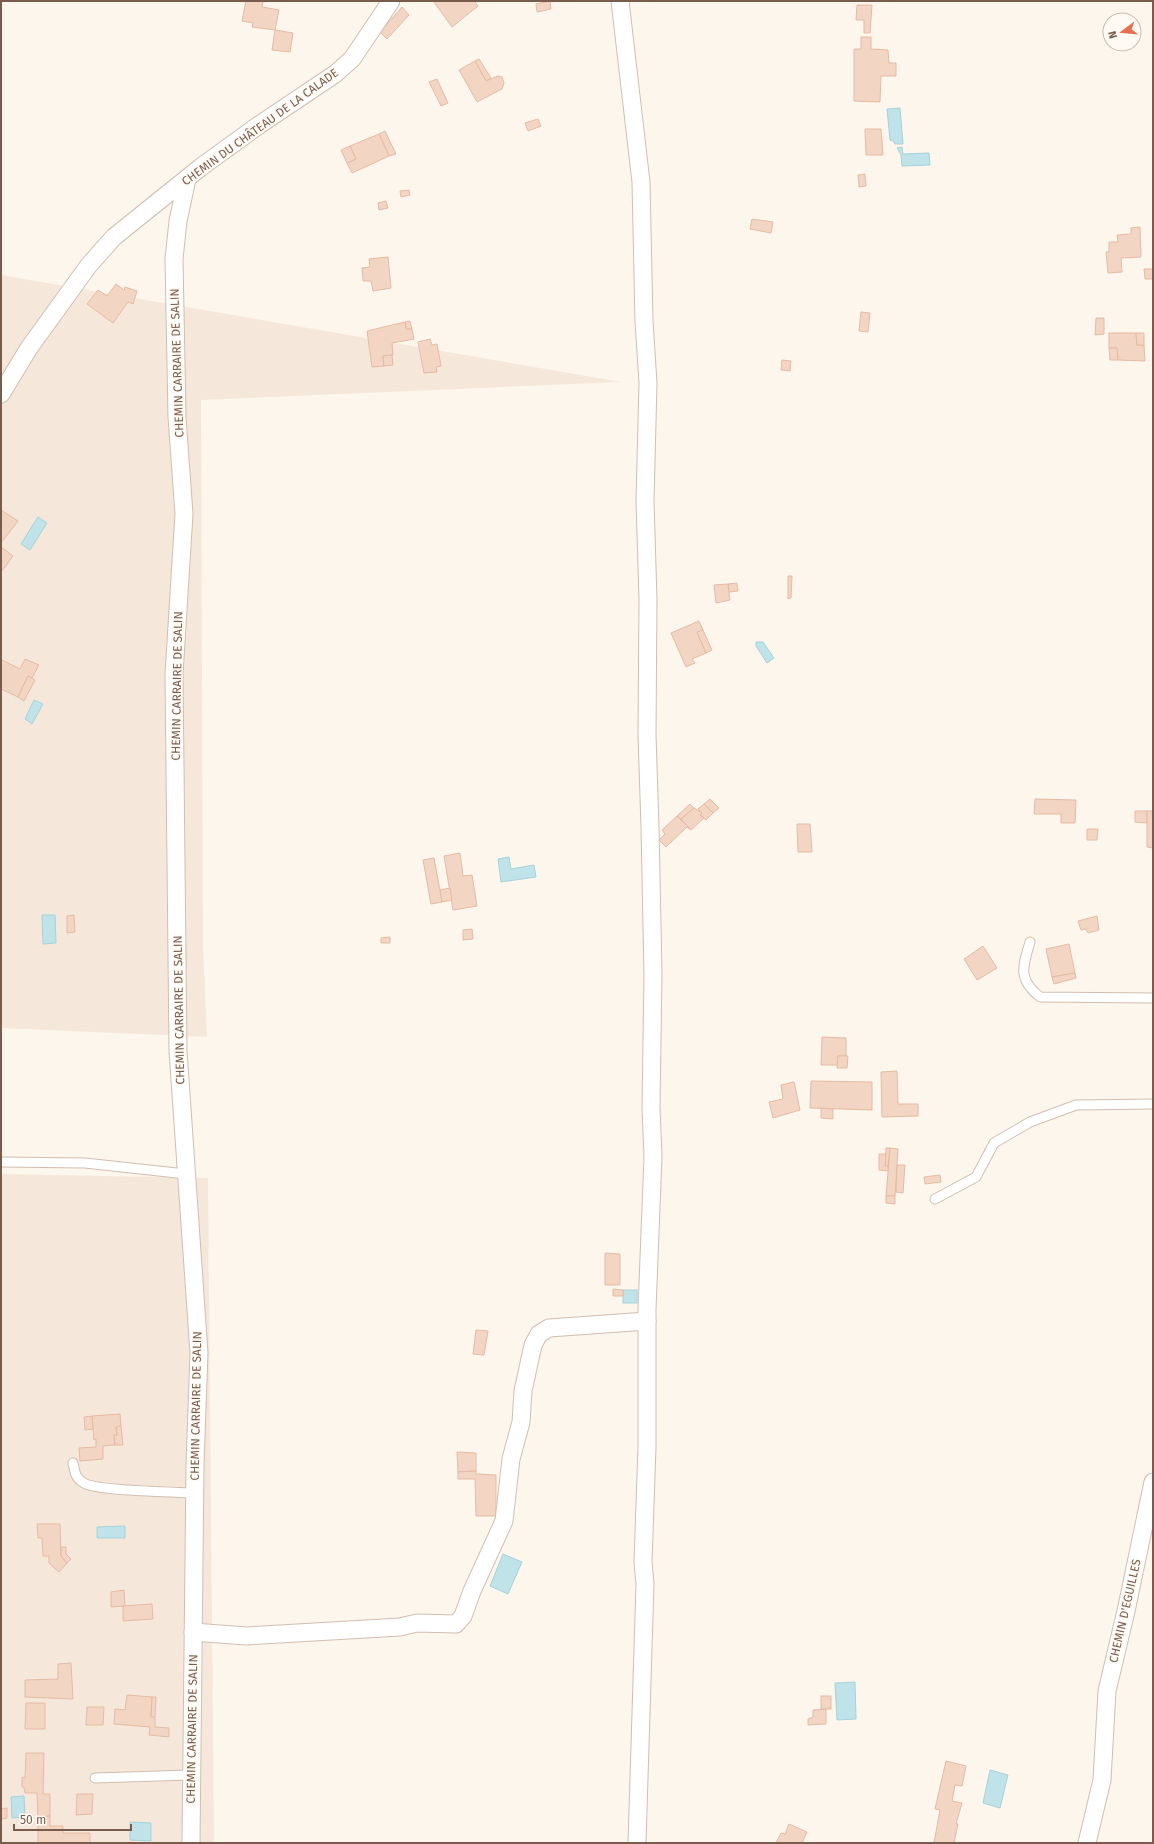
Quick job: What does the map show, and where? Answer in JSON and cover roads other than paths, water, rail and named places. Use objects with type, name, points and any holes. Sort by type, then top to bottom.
[{"type":"street","name":"CHEMIN DU CHÂTEAU DE LA CALADE","points":[[1,394],[29,348],[89,265],[114,237],[187,179],[259,125],[335,74],[352,59],[391,1]]},
{"type":"street","points":[[620,1],[641,182],[644,321],[648,383],[645,501],[648,599],[647,735],[653,975],[651,1107],[653,1157],[650,1205],[647,1321],[645,1584],[637,1843]]},
{"type":"street","name":"CHEMIN CARRAIRE DE SALIN","points":[[187,179],[178,221],[174,260],[177,417],[184,514],[174,674],[178,1051],[199,1353],[195,1493],[190,1843]]},
{"type":"street","points":[[193,1632],[246,1636],[400,1627],[417,1623],[456,1624],[463,1616],[472,1591],[504,1521],[511,1459],[521,1422],[523,1391],[533,1345],[540,1334],[549,1328],[647,1321]]},
{"type":"street","name":"CHEMIN D'EGUILLES","points":[[1087,1843],[1102,1780],[1106,1691],[1126,1611],[1153,1482]]},
{"type":"lane","points":[[1030,942],[1022,967],[1029,989],[1040,997],[1153,998]]},
{"type":"lane","points":[[934,1199],[976,1178],[994,1143],[1030,1122],[1076,1105],[1153,1104]]},
{"type":"lane","points":[[1,1162],[85,1163],[186,1174]]},
{"type":"lane","points":[[73,1463],[76,1476],[85,1484],[104,1488],[195,1493]]},
{"type":"lane","points":[[95,1778],[191,1775]]},
{"type":"water","points":[[900,108],[903,144],[895,144],[890,140],[887,109]]},
{"type":"water","points":[[902,147],[903,154],[929,153],[930,165],[902,166],[901,155],[897,148]]},
{"type":"water","points":[[38,517],[47,523],[30,550],[21,544]]},
{"type":"water","points":[[756,642],[763,642],[774,658],[767,663],[756,646]]},
{"type":"water","points":[[34,700],[43,704],[32,724],[25,719]]},
{"type":"water","points":[[509,857],[511,869],[534,865],[536,877],[501,882],[498,859]]},
{"type":"water","points":[[42,915],[55,915],[56,943],[43,944]]},
{"type":"water","points":[[623,1290],[637,1290],[637,1303],[623,1303]]},
{"type":"water","points":[[125,1526],[125,1538],[97,1538],[97,1527]]},
{"type":"water","points":[[503,1554],[522,1562],[508,1594],[490,1586]]},
{"type":"water","points":[[855,1682],[856,1719],[837,1720],[835,1683]]},
{"type":"water","points":[[990,1770],[1008,1775],[1000,1808],[983,1803]]},
{"type":"water","points":[[24,1796],[25,1817],[12,1818],[11,1797]]},
{"type":"water","points":[[130,1822],[151,1823],[151,1841],[130,1840]]}]
